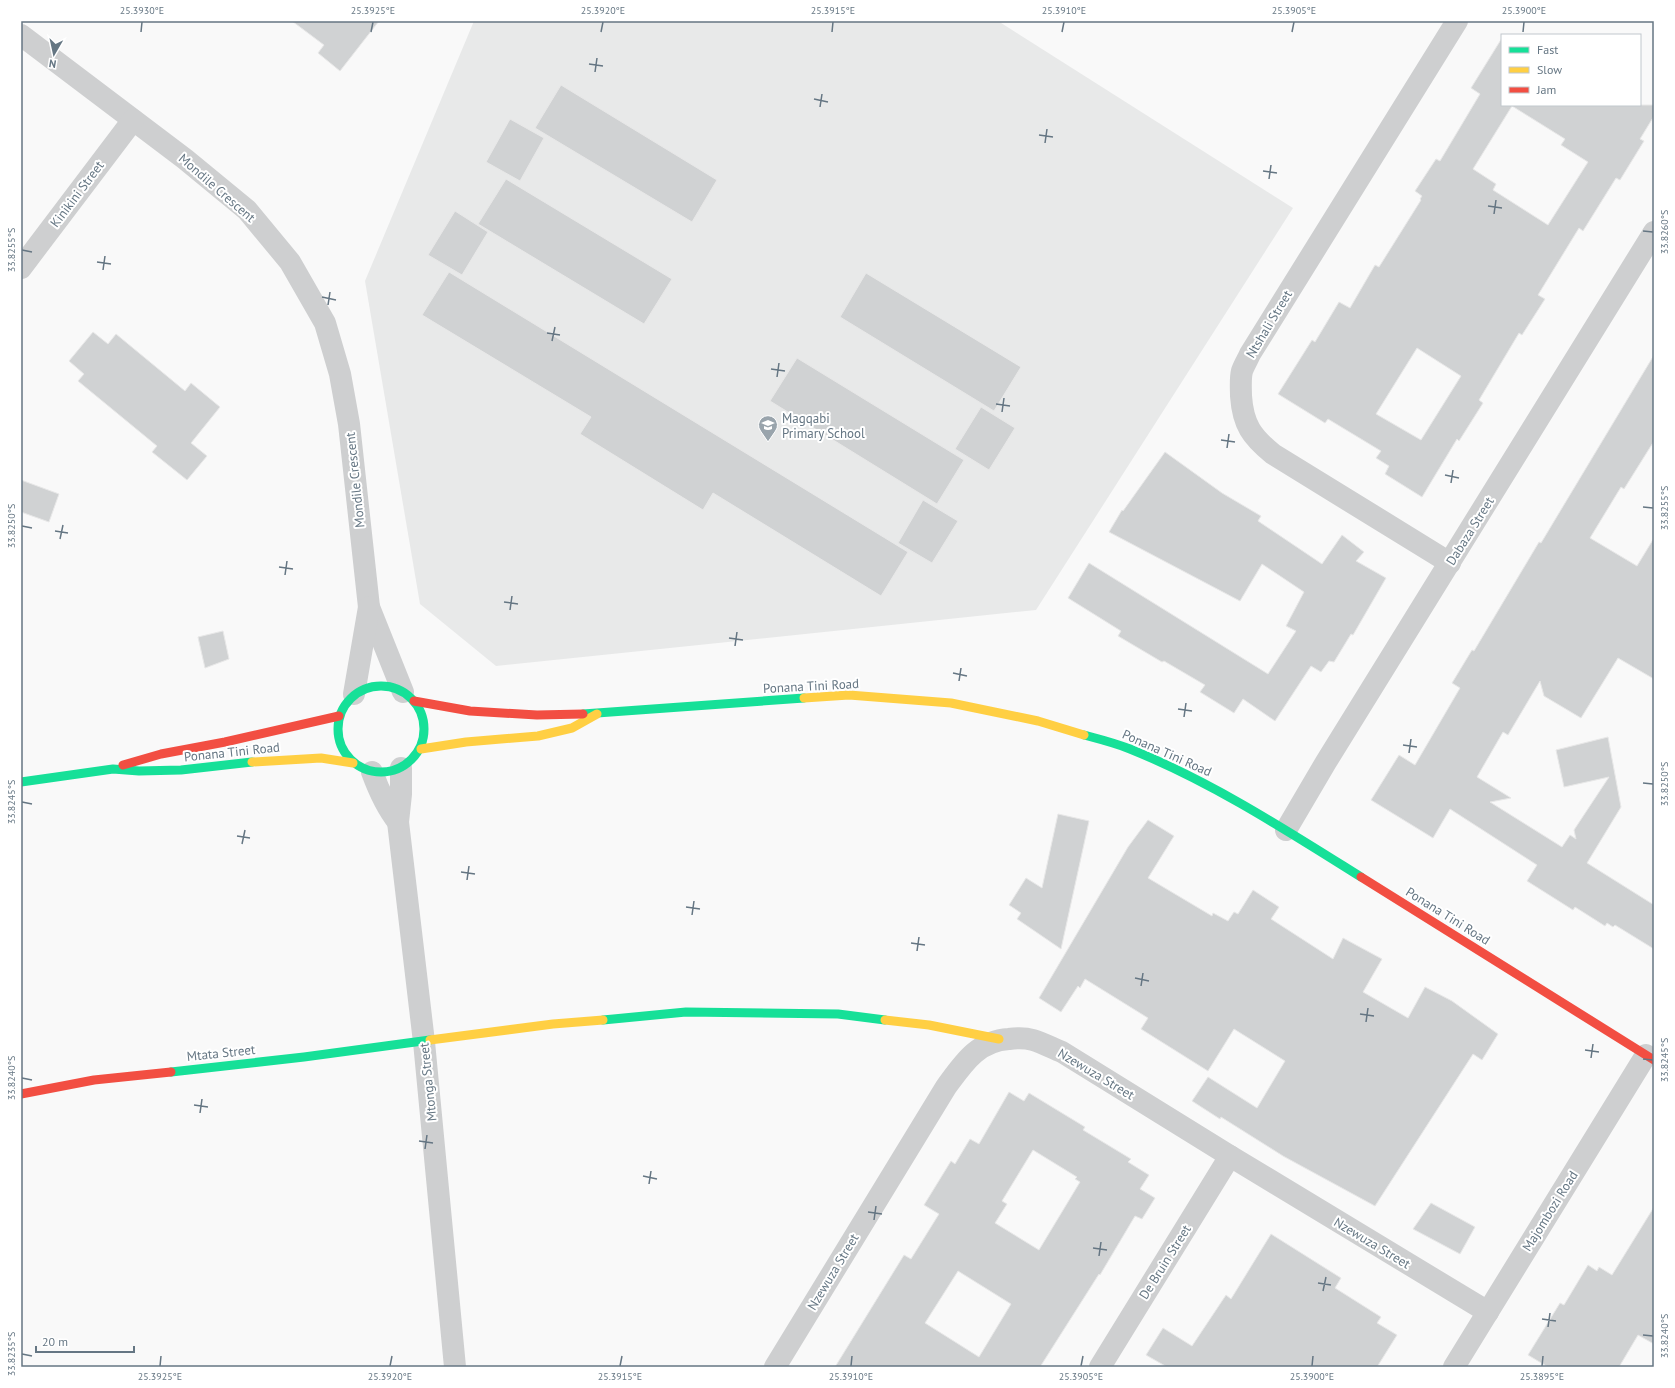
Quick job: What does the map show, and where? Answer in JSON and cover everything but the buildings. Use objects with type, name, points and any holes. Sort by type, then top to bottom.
[{"type":"street","name":"Ntshali Street","points":[[1450,563],[1274,454],[1258,442],[1247,426],[1242,410],[1241,388],[1242,371],[1250,354],[1457,21]]},
{"type":"street","name":"Mondile Crescent","points":[[21,35],[185,159],[246,210],[290,262],[325,323],[340,374],[349,424],[369,608],[354,694]]},
{"type":"street","name":"Kinikini Street","points":[[21,268],[133,120]]},
{"type":"street","name":"Dabaza Street","points":[[1286,830],[1326,762],[1654,232]]},
{"type":"street","name":"Mondile Crescent","points":[[369,608],[409,696]]},
{"type":"street","name":"Ponana Tini Road","points":[[353,763],[342,750],[337,733],[339,716],[345,704],[354,694],[378,686],[391,687],[409,696],[470,711],[537,715],[598,714],[849,695],[951,703],[1038,721],[1129,748],[1194,777],[1286,830],[1650,1058]]},
{"type":"street","points":[[409,696],[421,712],[425,724],[421,749]]},
{"type":"street","name":"Ponana Tini Road","points":[[21,782],[113,769],[139,771],[181,770],[298,758],[321,758],[353,763],[372,772],[387,773],[401,768],[412,760],[421,749],[466,742],[538,736],[572,728],[598,714]]},
{"type":"street","name":"Ponana Tini Road","points":[[113,769],[140,758],[169,751],[224,742],[339,716]]},
{"type":"street","name":"Mtonga Street","points":[[401,768],[402,794],[398,822],[424,1042],[455,1367]]},
{"type":"street","points":[[372,772],[388,810],[398,822]]},
{"type":"street","name":"Mtata Street","points":[[21,1094],[94,1080],[304,1057],[554,1024],[686,1012],[838,1014],[929,1025],[999,1040]]},
{"type":"street","name":"Nzewuza Street","points":[[775,1367],[946,1087],[975,1052],[987,1044],[999,1040],[1014,1038],[1032,1040],[1062,1052],[1230,1156],[1488,1312]]},
{"type":"street","name":"Majombozi Road","points":[[1454,1367],[1650,1058]]},
{"type":"street","name":"De Bruin Street","points":[[1100,1367],[1230,1156]]},
{"type":"shaded area","name":"Magqabi Primary School","points":[[474,21],[998,21],[1293,208],[1036,610],[496,666],[420,604],[365,281]]},
{"type":"traffic: fast","points":[[373,686],[389,686],[398,689],[412,698],[421,712],[424,721],[424,729],[424,737],[421,746],[412,760],[398,769],[389,772],[373,772],[357,765],[350,760],[345,753],[338,737],[338,721],[345,705],[350,698],[357,693],[373,686]]},
{"type":"traffic: fast","points":[[583,714],[804,698]]},
{"type":"traffic: fast","points":[[1084,735],[1130,749],[1190,776],[1248,808],[1361,877]]},
{"type":"traffic: fast","points":[[21,782],[113,769],[139,771],[181,770],[252,762]]},
{"type":"traffic: fast","points":[[603,1020],[686,1012],[838,1014],[885,1020]]},
{"type":"traffic: fast","points":[[171,1072],[304,1057],[430,1040]]},
{"type":"traffic: slow","points":[[804,698],[849,695],[951,703],[1038,721],[1084,735]]},
{"type":"traffic: slow","points":[[421,749],[466,742],[538,736],[572,728],[597,714]]},
{"type":"traffic: slow","points":[[252,762],[321,758],[353,763]]},
{"type":"traffic: slow","points":[[430,1040],[553,1024],[603,1020]]},
{"type":"traffic: slow","points":[[885,1020],[929,1025],[999,1039]]},
{"type":"traffic: jam","points":[[414,701],[470,711],[537,715],[583,714]]},
{"type":"traffic: jam","points":[[123,765],[161,754],[225,742],[339,716]]},
{"type":"traffic: jam","points":[[1361,877],[1654,1060]]},
{"type":"traffic: jam","points":[[21,1094],[94,1080],[171,1072]]},
{"type":"place","name":"Magqabi Primary School","points":[[768,442]]}]
